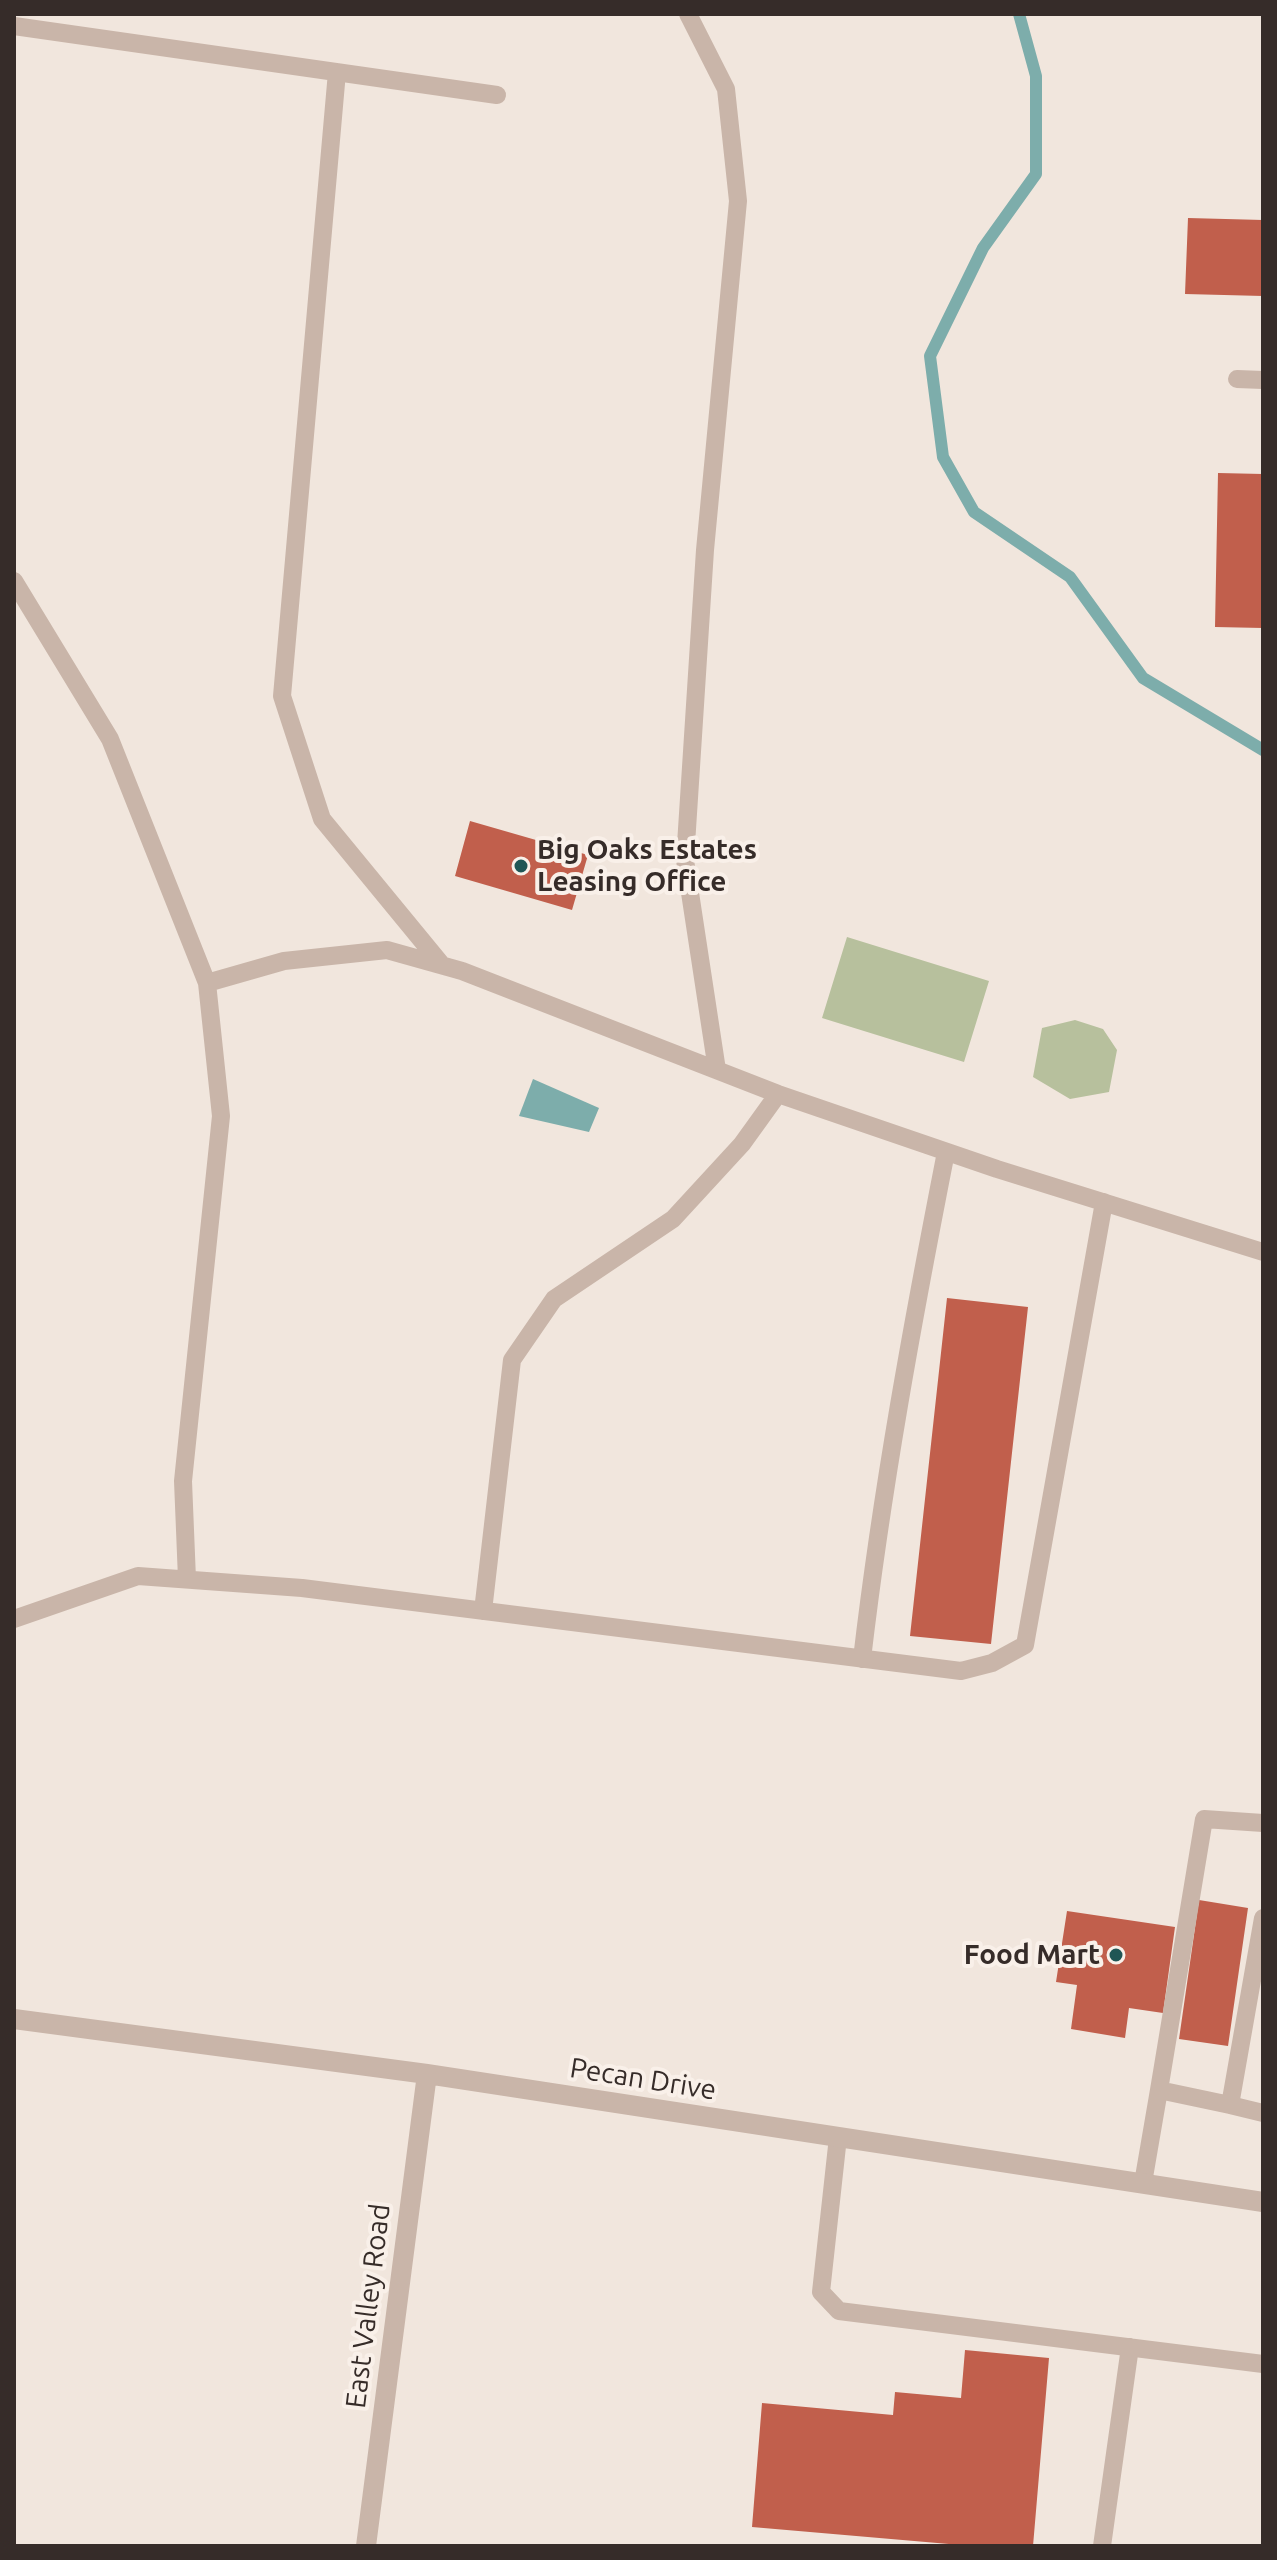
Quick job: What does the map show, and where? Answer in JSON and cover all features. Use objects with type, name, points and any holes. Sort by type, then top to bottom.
[{"type":"street","name":"Pecan Drive","points":[[14,2019],[427,2074],[1263,2202]]},
{"type":"street","name":"East Valley Road","points":[[366,2546],[427,2074]]},
{"type":"lane","points":[[688,14],[726,89],[738,201],[705,550],[685,860],[717,1070]]},
{"type":"lane","points":[[14,26],[497,95]]},
{"type":"lane","points":[[337,72],[282,696],[322,819],[442,965]]},
{"type":"lane","points":[[1237,379],[1263,380]]},
{"type":"lane","points":[[14,581],[110,739],[207,983],[221,1116],[183,1481],[187,1579]]},
{"type":"lane","points":[[207,983],[284,961],[387,950],[442,965],[778,1094],[946,1152],[1263,1252]]},
{"type":"lane","points":[[483,1611],[512,1360],[554,1299],[673,1219],[742,1144],[778,1094]]},
{"type":"lane","points":[[862,1659],[876,1540],[901,1384],[946,1152]]},
{"type":"lane","points":[[14,1619],[138,1576],[302,1588],[961,1671],[992,1663],[1025,1645],[1104,1202]]},
{"type":"lane","points":[[1143,2183],[1204,1819],[1263,1823]]},
{"type":"lane","points":[[1230,2105],[1263,1918]]},
{"type":"lane","points":[[1159,2090],[1263,2113]]},
{"type":"lane","points":[[838,2137],[821,2292],[839,2311],[1263,2364]]},
{"type":"lane","points":[[1102,2546],[1130,2347]]},
{"type":"green space","points":[[847,937],[989,981],[964,1062],[822,1018]]},
{"type":"green space","points":[[1075,1020],[1103,1029],[1117,1050],[1109,1092],[1070,1099],[1033,1077],[1042,1028]]},
{"type":"water","points":[[533,1079],[599,1108],[589,1132],[519,1116]]},
{"type":"building","points":[[1188,218],[1263,220],[1263,296],[1185,294]]},
{"type":"building","points":[[1218,473],[1263,474],[1263,628],[1215,627]]},
{"type":"building","name":"Big Oaks Estates Leasing Office","points":[[470,821],[588,855],[572,910],[455,876]]},
{"type":"building","points":[[947,1298],[1028,1307],[991,1644],[910,1636]]},
{"type":"building","points":[[1199,1900],[1248,1908],[1228,2046],[1179,2039]]},
{"type":"building","name":"Food Mart","points":[[1067,1911],[1175,1927],[1163,2013],[1129,2008],[1125,2038],[1071,2029],[1077,1985],[1056,1982]]},
{"type":"building","points":[[965,2350],[1049,2358],[1033,2546],[972,2546],[752,2527],[762,2403],[893,2415],[895,2392],[961,2398]]},
{"type":"waterway","points":[[1019,14],[1036,76],[1036,174],[983,248],[930,356],[943,457],[974,512],[1070,577],[1143,678],[1263,750]]},
{"type":"place","name":"Big Oaks Estates Leasing Office","points":[[521,866]]},
{"type":"place","name":"Food Mart","points":[[1116,1955]]}]
